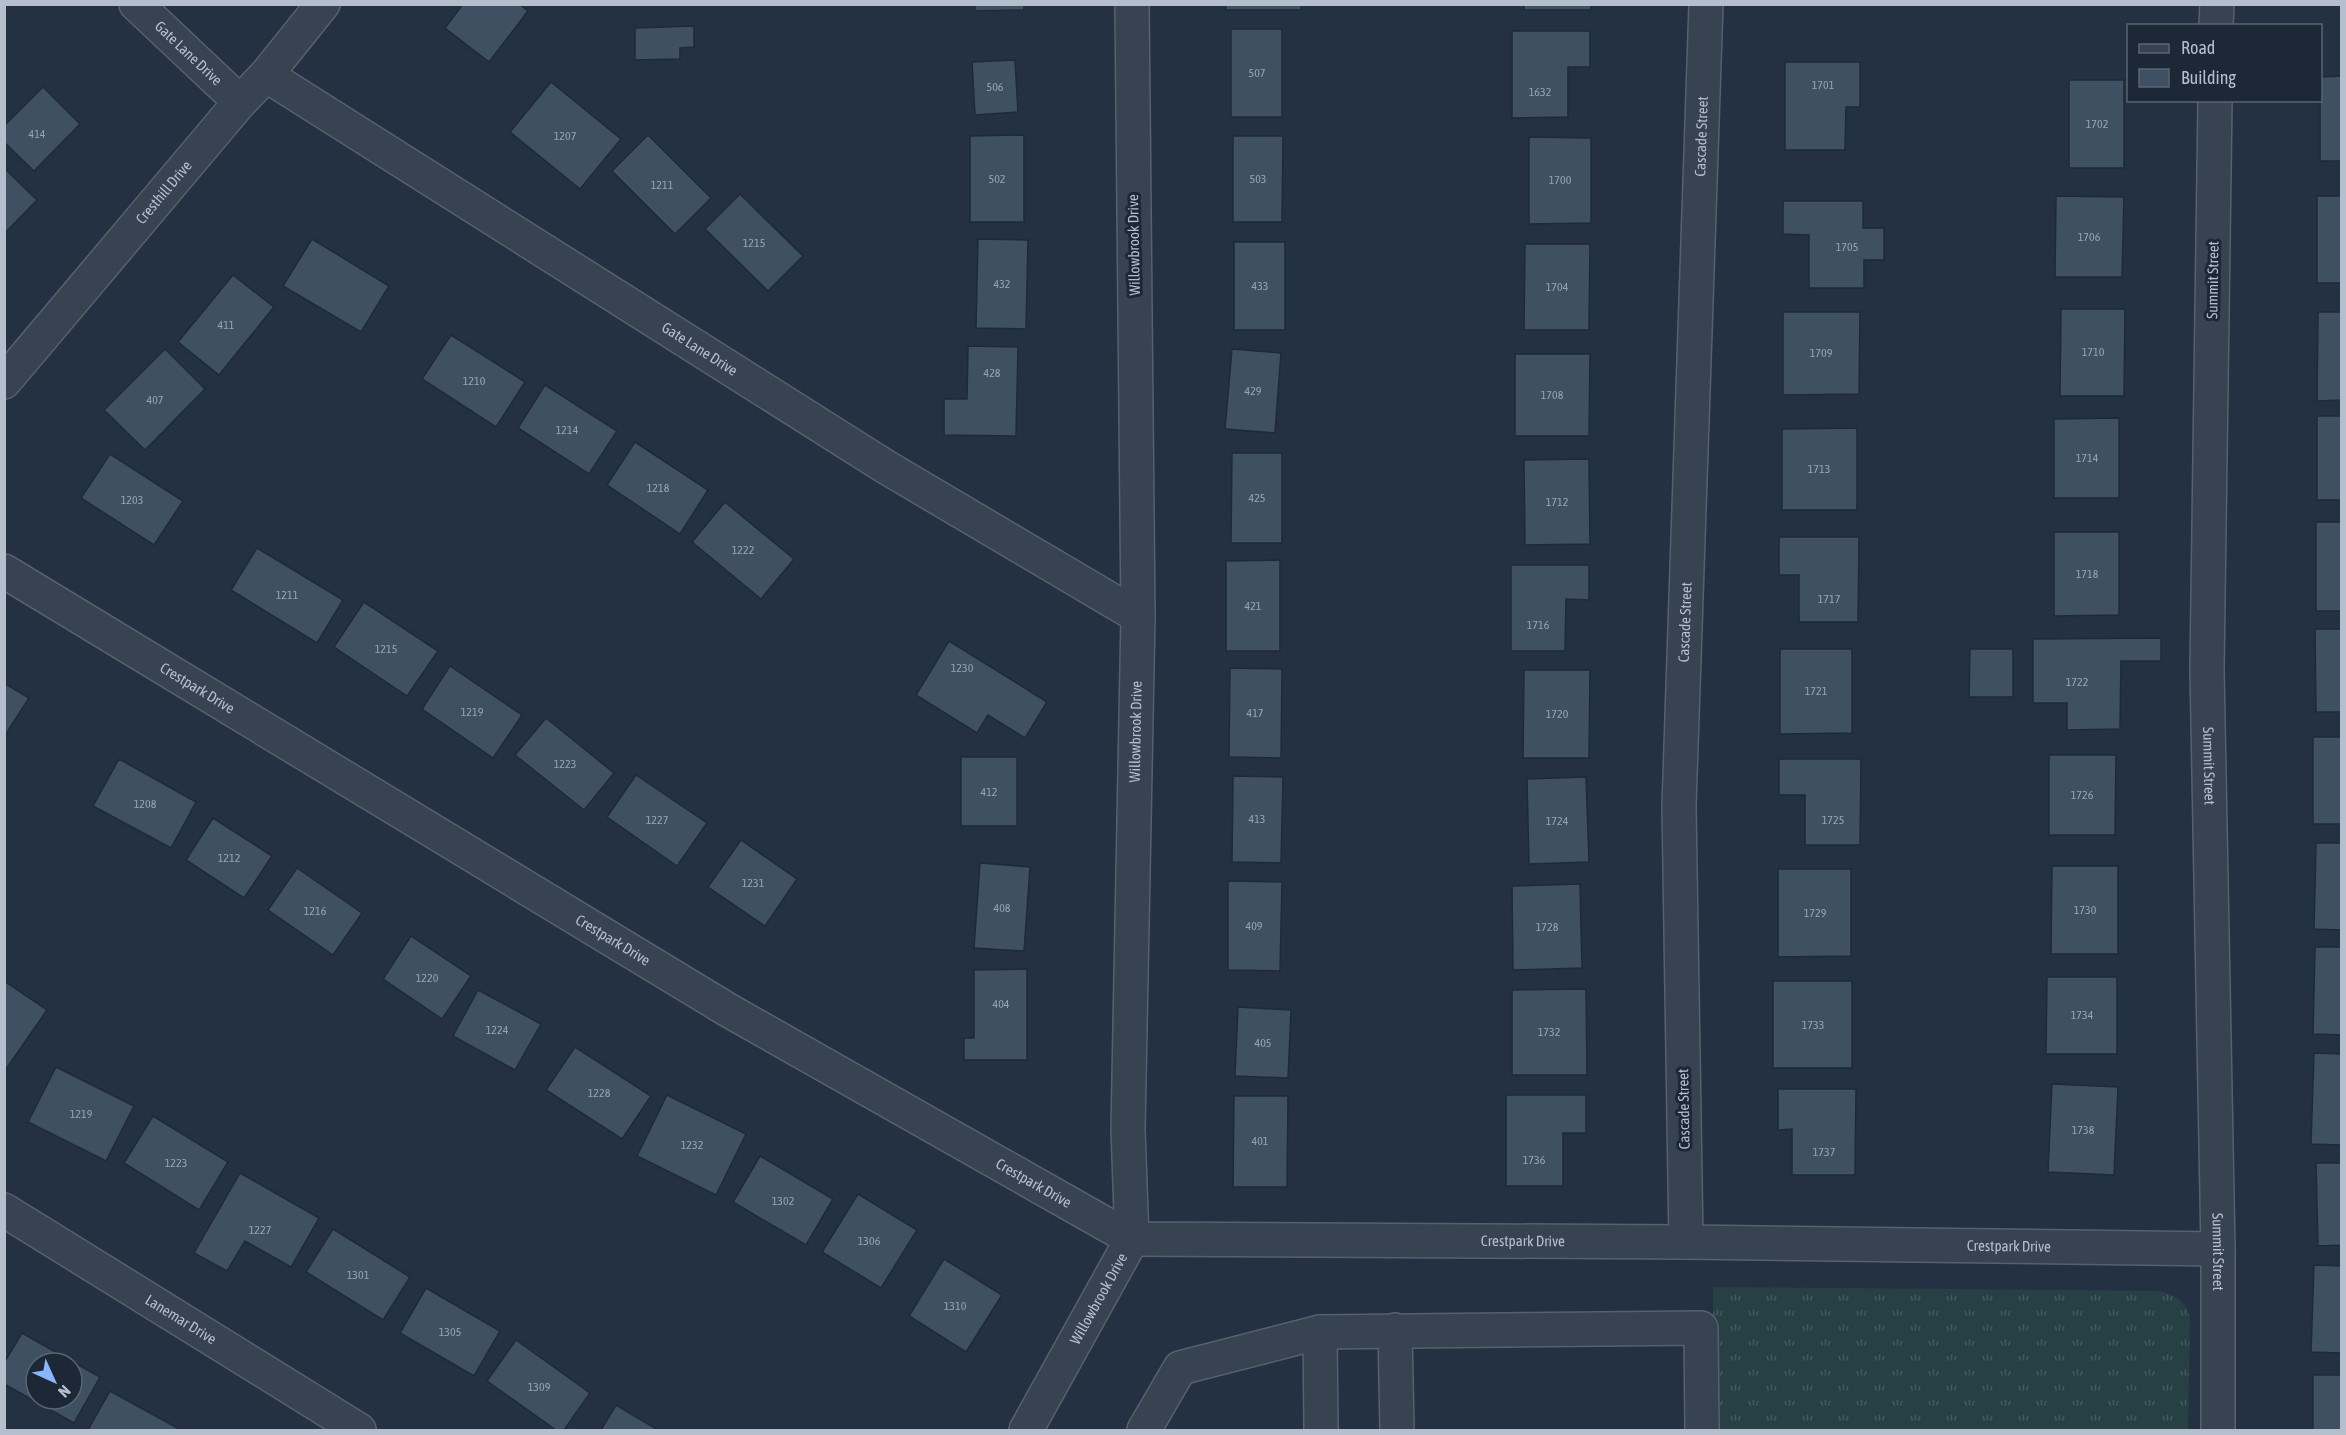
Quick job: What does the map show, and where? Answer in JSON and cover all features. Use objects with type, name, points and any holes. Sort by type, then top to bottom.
[{"type":"street","name":"Gate Lane Drive","points":[[136,4],[240,102]]},
{"type":"street","name":"Cresthill Drive","points":[[4,382],[240,102],[266,75],[323,4]]},
{"type":"street","name":"Willowbrook Drive","points":[[1026,1431],[1132,1239],[1128,1130],[1138,616],[1132,4]]},
{"type":"street","name":"Cascade Street","points":[[1686,1242],[1679,806],[1706,4]]},
{"type":"street","points":[[2216,24],[2217,4]]},
{"type":"street","name":"Gate Lane Drive","points":[[266,75],[886,467],[1138,616]]},
{"type":"street","name":"Summit Street","points":[[2215,102],[2207,669],[2218,1249],[2218,1431]]},
{"type":"street","name":"Crestpark Drive","points":[[4,571],[728,1010],[1132,1239],[1686,1242],[2218,1249]]},
{"type":"street","name":"Lanemar Drive","points":[[4,1210],[359,1431]]},
{"type":"street","points":[[1144,1431],[1180,1368],[1320,1332],[1701,1328],[1702,1431]]},
{"type":"street","points":[[1395,1330],[1397,1431]]},
{"type":"street","points":[[1320,1332],[1321,1431]]},
{"type":"green space","points":[[1713,1287],[2160,1291],[2180,1300],[2186,1307],[2190,1318],[2188,1430],[1713,1430]]},
{"type":"building","points":[[463,4],[519,4],[528,11],[489,62],[445,28]]},
{"type":"building","points":[[975,4],[1024,4],[1024,10],[975,11]]},
{"type":"building","points":[[1226,4],[1301,4],[1301,10],[1226,10]]},
{"type":"building","points":[[1524,4],[1591,4],[1591,10],[1524,10]]},
{"type":"building","points":[[694,26],[694,47],[680,48],[680,59],[635,60],[635,28]]},
{"type":"building","points":[[1231,29],[1282,29],[1282,117],[1231,117]]},
{"type":"building","points":[[1512,31],[1590,31],[1590,67],[1568,67],[1568,117],[1512,118]]},
{"type":"building","points":[[1015,60],[1018,112],[975,115],[972,62]]},
{"type":"building","points":[[1785,62],[1860,62],[1860,107],[1846,107],[1845,150],[1785,150]]},
{"type":"building","points":[[2342,76],[2342,161],[2320,161],[2322,77]]},
{"type":"building","points":[[2069,80],[2124,80],[2124,168],[2069,168]]},
{"type":"building","points":[[551,82],[621,139],[580,189],[510,132]]},
{"type":"building","points":[[43,87],[80,124],[34,171],[4,142],[4,126]]},
{"type":"building","points":[[648,135],[711,198],[675,234],[612,171]]},
{"type":"building","points":[[1024,135],[1024,222],[970,222],[970,136]]},
{"type":"building","points":[[1233,136],[1283,136],[1282,222],[1233,222]]},
{"type":"building","points":[[1529,137],[1591,138],[1591,223],[1529,224]]},
{"type":"building","points":[[4,168],[37,200],[4,234]]},
{"type":"building","points":[[740,194],[803,256],[768,291],[705,229]]},
{"type":"building","points":[[2056,196],[2124,197],[2122,277],[2055,277]]},
{"type":"building","points":[[2317,196],[2342,196],[2342,283],[2317,283]]},
{"type":"building","points":[[1783,201],[1863,201],[1863,228],[1884,228],[1884,260],[1864,260],[1864,288],[1809,288],[1809,235],[1783,234]]},
{"type":"building","points":[[312,239],[389,286],[361,332],[283,286]]},
{"type":"building","points":[[978,239],[1028,240],[1026,329],[976,328]]},
{"type":"building","points":[[1234,242],[1285,242],[1285,330],[1234,330]]},
{"type":"building","points":[[1525,244],[1590,244],[1589,330],[1524,330]]},
{"type":"building","points":[[233,275],[274,307],[219,375],[178,342]]},
{"type":"building","points":[[2061,309],[2125,309],[2124,396],[2060,396]]},
{"type":"building","points":[[1783,312],[1860,312],[1859,394],[1783,395]]},
{"type":"building","points":[[2318,312],[2342,312],[2342,400],[2317,401]]},
{"type":"building","points":[[451,335],[525,382],[496,427],[422,379]]},
{"type":"building","points":[[968,346],[1018,347],[1016,436],[944,435],[944,399],[967,399]]},
{"type":"building","points":[[165,349],[205,389],[145,450],[104,410]]},
{"type":"building","points":[[1232,349],[1281,353],[1275,433],[1225,429]]},
{"type":"building","points":[[1515,354],[1590,354],[1589,436],[1515,436]]},
{"type":"building","points":[[545,385],[617,431],[589,474],[518,428]]},
{"type":"building","points":[[2317,416],[2342,416],[2342,500],[2317,500]]},
{"type":"building","points":[[2119,418],[2119,498],[2054,498],[2054,419]]},
{"type":"building","points":[[1857,428],[1857,510],[1782,510],[1782,429]]},
{"type":"building","points":[[635,442],[708,490],[680,534],[607,485]]},
{"type":"building","points":[[1232,453],[1282,453],[1282,543],[1231,543]]},
{"type":"building","points":[[110,454],[183,501],[154,545],[81,498]]},
{"type":"building","points":[[1589,459],[1590,544],[1525,545],[1524,460]]},
{"type":"building","points":[[725,502],[794,559],[761,599],[692,542]]},
{"type":"building","points":[[2316,522],[2342,522],[2342,611],[2316,611]]},
{"type":"building","points":[[2054,532],[2119,532],[2119,615],[2054,616]]},
{"type":"building","points":[[1779,537],[1859,537],[1858,622],[1799,622],[1799,575],[1779,575]]},
{"type":"building","points":[[257,548],[343,600],[317,643],[231,590]]},
{"type":"building","points":[[1280,560],[1280,651],[1226,651],[1226,561]]},
{"type":"building","points":[[1511,565],[1589,565],[1589,600],[1566,599],[1565,651],[1511,651]]},
{"type":"building","points":[[364,602],[438,651],[407,696],[334,647]]},
{"type":"building","points":[[2315,629],[2342,629],[2342,712],[2316,712]]},
{"type":"building","points":[[2161,638],[2161,661],[2121,661],[2120,729],[2067,730],[2067,703],[2033,703],[2033,639]]},
{"type":"building","points":[[949,641],[1047,702],[1025,738],[988,715],[977,733],[916,695]]},
{"type":"building","points":[[1780,649],[1852,649],[1852,733],[1780,734]]},
{"type":"building","points":[[1970,649],[2013,649],[2013,697],[1969,697]]},
{"type":"building","points":[[450,666],[522,715],[493,758],[422,709]]},
{"type":"building","points":[[1230,668],[1282,669],[1281,758],[1229,757]]},
{"type":"building","points":[[1524,670],[1590,670],[1589,758],[1523,758]]},
{"type":"building","points":[[4,683],[29,698],[4,737]]},
{"type":"building","points":[[546,718],[614,773],[584,810],[515,755]]},
{"type":"building","points":[[2313,737],[2342,737],[2342,824],[2313,824]]},
{"type":"building","points":[[2049,755],[2116,755],[2115,835],[2049,835]]},
{"type":"building","points":[[961,757],[1017,757],[1017,826],[961,826]]},
{"type":"building","points":[[119,759],[196,802],[171,848],[93,806]]},
{"type":"building","points":[[1779,759],[1861,759],[1860,845],[1805,845],[1805,795],[1779,795]]},
{"type":"building","points":[[636,775],[707,823],[677,866],[607,817]]},
{"type":"building","points":[[1233,776],[1283,777],[1281,863],[1232,862]]},
{"type":"building","points":[[1586,777],[1589,862],[1529,864],[1527,779]]},
{"type":"building","points":[[213,818],[272,856],[244,898],[186,860]]},
{"type":"building","points":[[741,840],[797,879],[765,926],[708,887]]},
{"type":"building","points":[[2316,843],[2342,843],[2342,930],[2314,929]]},
{"type":"building","points":[[980,863],[1030,867],[1024,951],[974,948]]},
{"type":"building","points":[[2052,866],[2118,866],[2118,954],[2051,954]]},
{"type":"building","points":[[297,868],[362,913],[333,955],[268,910]]},
{"type":"building","points":[[1778,869],[1851,869],[1851,956],[1778,957]]},
{"type":"building","points":[[1228,881],[1282,882],[1280,971],[1228,970]]},
{"type":"building","points":[[1580,884],[1582,968],[1513,970],[1512,886]]},
{"type":"building","points":[[411,936],[471,976],[442,1019],[383,979]]},
{"type":"building","points":[[2315,947],[2342,947],[2342,1035],[2313,1034]]},
{"type":"building","points":[[1027,969],[1027,1060],[964,1060],[964,1038],[974,1038],[974,970]]},
{"type":"building","points":[[2047,977],[2117,977],[2117,1054],[2046,1054]]},
{"type":"building","points":[[4,981],[47,1010],[4,1072]]},
{"type":"building","points":[[1773,981],[1852,981],[1852,1068],[1773,1068]]},
{"type":"building","points":[[1586,989],[1587,1075],[1512,1075],[1512,990]]},
{"type":"building","points":[[478,990],[541,1024],[515,1070],[453,1036]]},
{"type":"building","points":[[1238,1007],[1291,1010],[1288,1078],[1235,1076]]},
{"type":"building","points":[[575,1047],[651,1096],[622,1139],[546,1090]]},
{"type":"building","points":[[2314,1053],[2342,1054],[2342,1145],[2311,1144]]},
{"type":"building","points":[[56,1067],[134,1106],[106,1161],[28,1122]]},
{"type":"building","points":[[2052,1084],[2118,1087],[2114,1175],[2048,1172]]},
{"type":"building","points":[[1778,1089],[1856,1089],[1855,1175],[1792,1175],[1792,1129],[1778,1130]]},
{"type":"building","points":[[667,1095],[746,1134],[716,1195],[637,1156]]},
{"type":"building","points":[[1506,1095],[1586,1095],[1586,1133],[1563,1133],[1563,1186],[1506,1186]]},
{"type":"building","points":[[1234,1096],[1288,1096],[1287,1187],[1233,1187]]},
{"type":"building","points":[[153,1116],[228,1162],[199,1210],[124,1163]]},
{"type":"building","points":[[760,1156],[833,1199],[806,1245],[733,1202]]},
{"type":"building","points":[[2316,1163],[2342,1163],[2342,1245],[2318,1246]]},
{"type":"building","points":[[240,1173],[319,1218],[291,1267],[245,1241],[227,1271],[194,1253]]},
{"type":"building","points":[[858,1194],[917,1230],[881,1288],[822,1252]]},
{"type":"building","points":[[333,1229],[410,1277],[383,1320],[306,1272]]},
{"type":"building","points":[[944,1259],[1002,1295],[966,1352],[909,1316]]},
{"type":"building","points":[[2314,1265],[2342,1266],[2342,1353],[2311,1352]]},
{"type":"building","points":[[426,1288],[500,1331],[474,1376],[400,1333]]},
{"type":"building","points":[[22,1333],[54,1351],[24,1351],[24,1395],[4,1384],[4,1363]]},
{"type":"building","points":[[516,1340],[590,1393],[564,1430],[556,1430],[487,1381]]},
{"type":"building","points":[[84,1368],[100,1377],[84,1405]]},
{"type":"building","points":[[2313,1375],[2342,1375],[2342,1430],[2313,1430]]},
{"type":"building","points":[[110,1391],[181,1430],[88,1430]]},
{"type":"building","points":[[616,1405],[658,1430],[601,1430]]},
{"type":"building","points":[[52,1411],[81,1411],[74,1423]]}]
